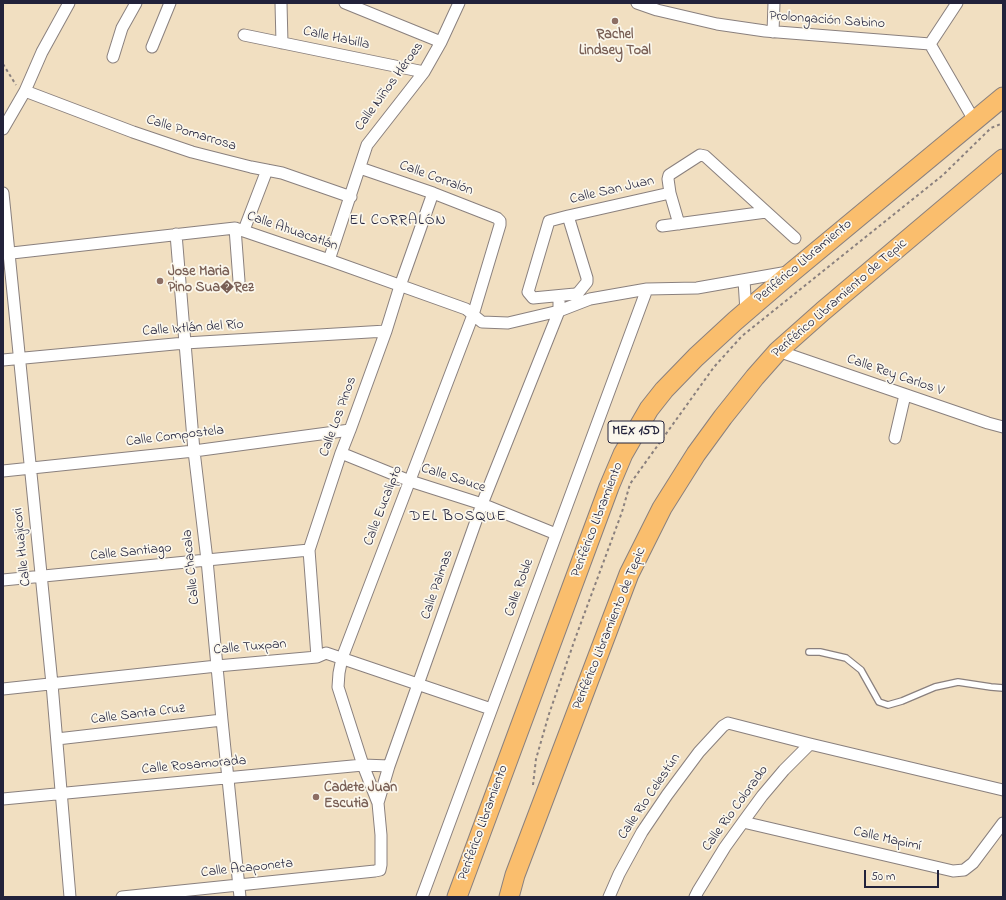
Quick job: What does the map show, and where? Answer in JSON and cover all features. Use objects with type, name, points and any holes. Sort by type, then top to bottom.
[{"type":"highway","name":"Periférico Libramiento","points":[[457,897],[606,495],[623,454],[649,409],[664,390],[696,357],[746,312],[1003,97]]},
{"type":"highway","name":"Periférico Libramiento de Tepic","points":[[509,897],[515,875],[626,581],[662,508],[696,454],[723,417],[778,351],[823,311],[1003,159]]},
{"type":"street","points":[[3,129],[21,88],[69,3]]},
{"type":"street","points":[[113,57],[122,28],[136,3]]},
{"type":"street","points":[[152,47],[170,3]]},
{"type":"street","name":"Calle Habilla","points":[[281,3],[282,42],[424,72]]},
{"type":"street","points":[[345,3],[441,42]]},
{"type":"street","name":"Calle Niños Héroes","points":[[329,260],[351,198],[367,145],[424,72],[441,42],[459,3]]},
{"type":"street","name":"Prolongación Sabino","points":[[637,3],[657,6],[717,24],[773,32],[930,44]]},
{"type":"street","points":[[773,32],[774,3]]},
{"type":"street","points":[[957,3],[930,44],[974,120]]},
{"type":"street","points":[[244,35],[282,42]]},
{"type":"street","name":"Calle Pomarrosa","points":[[21,88],[134,132],[192,152],[282,173],[351,198]]},
{"type":"street","name":"Calle San Juan","points":[[559,296],[533,298],[528,292],[549,222],[568,216],[670,193],[668,179],[669,175],[700,155],[705,156],[795,238]]},
{"type":"street","name":"Calle Corralón","points":[[360,168],[433,193],[497,218],[500,221]]},
{"type":"street","points":[[239,281],[240,229],[267,170]]},
{"type":"street","name":"Calle Huajicori","points":[[3,193],[6,253],[19,359],[52,684],[70,897]]},
{"type":"street","name":"Calle Los Pinos","points":[[317,656],[309,550],[341,453],[386,331],[400,286],[433,193]]},
{"type":"street","points":[[670,193],[679,224]]},
{"type":"street","points":[[662,226],[766,212]]},
{"type":"street","points":[[559,311],[559,296],[578,293],[587,282],[568,216]]},
{"type":"street","name":"Calle Eucalipto","points":[[378,802],[363,765],[338,687],[342,658],[473,315],[500,221]]},
{"type":"street","name":"Calle Ahuacatlán","points":[[6,253],[176,234],[240,229],[466,309],[482,322],[508,324],[559,311],[590,298],[647,289],[697,288],[792,272]]},
{"type":"street","name":"Calle Chacala","points":[[176,234],[194,451],[207,560],[240,897]]},
{"type":"street","points":[[744,280],[746,312]]},
{"type":"street","name":"Calle Roble","points":[[422,897],[647,289]]},
{"type":"street","name":"Calle Palmas","points":[[375,872],[380,870],[381,865],[381,835],[378,802],[389,766],[482,504],[559,311]]},
{"type":"street","name":"Calle Ixtlán del Río","points":[[3,360],[185,343],[386,331]]},
{"type":"street","name":"Calle Rey Carlos V","points":[[778,351],[1003,427]]},
{"type":"street","points":[[896,438],[905,395]]},
{"type":"street","name":"Calle Compostela","points":[[3,471],[194,451],[350,430]]},
{"type":"street","name":"Calle Sauce","points":[[341,453],[410,481],[482,504],[556,534]]},
{"type":"street","name":"Calle Santiago","points":[[3,580],[309,550]]},
{"type":"street","name":"Calle Tuxpan","points":[[3,689],[317,656],[326,653],[491,709]]},
{"type":"street","name":"Calle Santa Cruz","points":[[57,739],[222,720]]},
{"type":"street","name":"Calle Rio Celestún","points":[[609,897],[619,874],[642,832],[699,752],[723,726],[728,723],[810,744]]},
{"type":"street","points":[[810,744],[1003,790]]},
{"type":"street","name":"Calle Rio Colorado","points":[[695,897],[725,847],[762,796],[784,770],[810,744]]},
{"type":"street","name":"Calle Rosamorada","points":[[3,799],[363,765],[389,766]]},
{"type":"street","name":"Calle Mapimí","points":[[743,822],[953,871],[964,870],[973,863],[1003,823]]},
{"type":"street","name":"Calle Acaponeta","points":[[122,897],[375,872]]},
{"type":"lane","points":[[809,652],[820,652],[846,658],[861,670],[879,702],[888,705],[902,701],[935,687],[958,682],[1003,688]]},
{"type":"path","points":[[3,64],[21,88]]},
{"type":"place","name":"Rachel Lindsey Toal","points":[[615,21]]},
{"type":"place","name":"Jose Maria Pino Sua�Rez","points":[[160,281]]},
{"type":"place","name":"Cadete Juan Escutia","points":[[316,797]]},
{"type":"district","name":"EL CORRALÓN","points":[[398,222]]},
{"type":"district","name":"DEL BOSQUE","points":[[458,518]]}]
